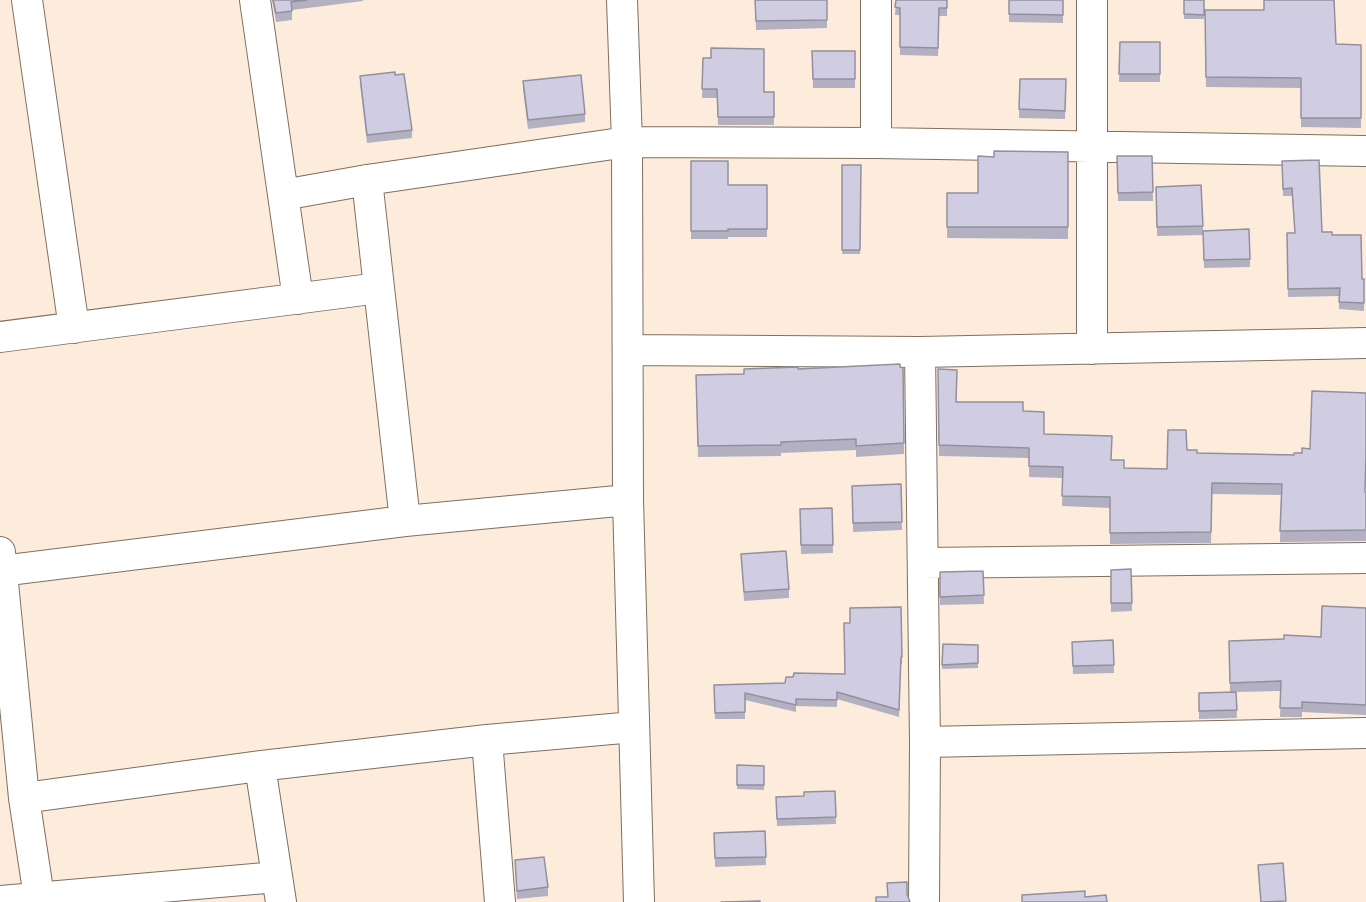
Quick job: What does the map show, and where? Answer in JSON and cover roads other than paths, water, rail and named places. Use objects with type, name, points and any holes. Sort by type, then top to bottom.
[{"type":"street","points":[[27,0],[74,328]]},
{"type":"street","points":[[255,0],[298,299]]},
{"type":"street","points":[[622,0],[627,142],[628,500],[639,902]]},
{"type":"street","points":[[876,0],[876,142]]},
{"type":"street","points":[[1092,0],[1092,349]]},
{"type":"street","points":[[283,195],[367,180],[627,142],[876,142],[1366,151]]},
{"type":"street","points":[[367,180],[405,521]]},
{"type":"street","points":[[0,337],[379,288]]},
{"type":"street","points":[[628,350],[921,352],[1366,343]]},
{"type":"street","points":[[921,352],[924,902]]},
{"type":"street","points":[[39,897],[24,798],[1,565],[405,521],[628,500]]},
{"type":"street","points":[[923,563],[1366,558]]},
{"type":"street","points":[[24,798],[260,766],[487,740],[634,727]]},
{"type":"street","points":[[924,742],[1366,733]]},
{"type":"street","points":[[487,740],[500,902]]},
{"type":"street","points":[[0,901],[39,897],[279,890],[260,766]]}]
